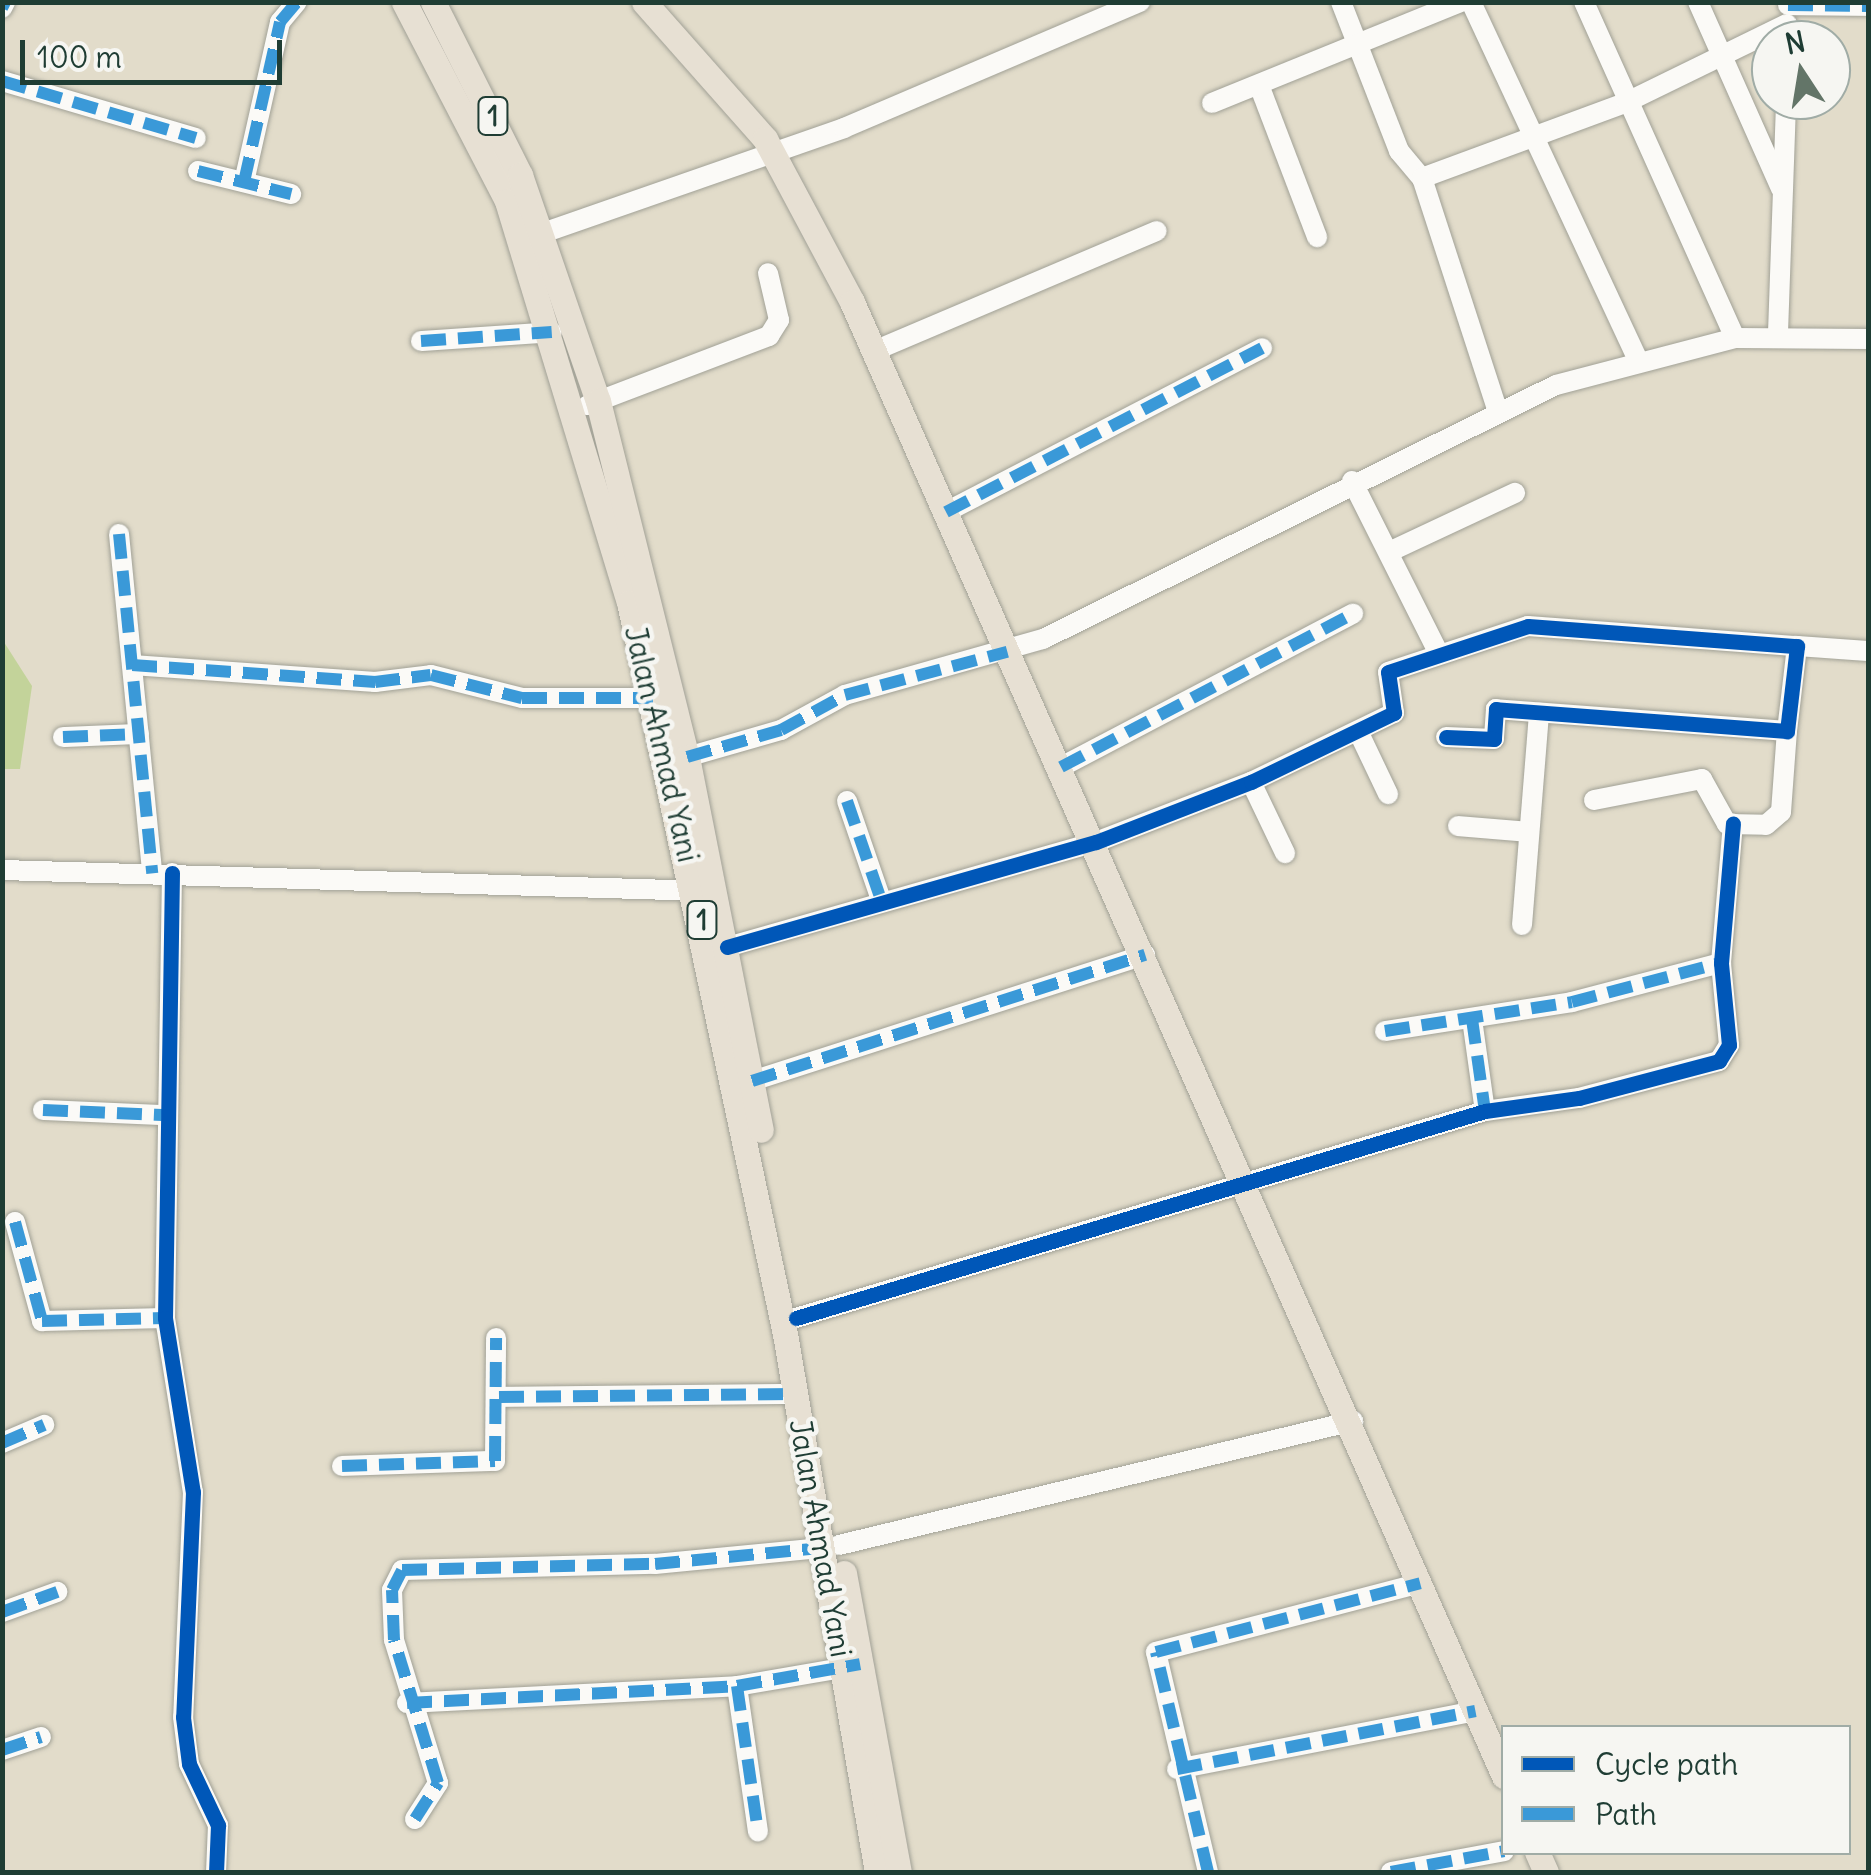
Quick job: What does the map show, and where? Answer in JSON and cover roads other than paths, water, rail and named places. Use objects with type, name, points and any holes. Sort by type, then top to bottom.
[{"type":"main road","name":"Jalan Ahmad Yani","points":[[404,2],[507,202],[552,332],[588,405],[652,698],[706,892],[796,1394],[831,1546],[852,1667],[877,1872]]},
{"type":"main road","name":"1","points":[[433,2],[543,233],[687,757],[706,892],[727,947],[796,1318],[831,1546]]},
{"type":"main road","points":[[644,2],[772,151],[874,351],[1353,1420],[1501,1769]]},
{"type":"main road","name":"1","points":[[852,1667],[899,1872]]},
{"type":"street","points":[[244,182],[280,22],[297,2]]},
{"type":"street","points":[[543,233],[772,151],[1140,2]]},
{"type":"street","points":[[1341,2],[1399,151],[1422,178],[1498,412]]},
{"type":"street","points":[[1212,103],[1460,2]]},
{"type":"street","points":[[1471,2],[1638,360]]},
{"type":"street","points":[[1584,2],[1734,338]]},
{"type":"street","points":[[1698,2],[1784,196]]},
{"type":"street","points":[[1422,178],[1534,140],[1627,102],[1722,59],[1787,18],[1868,6]]},
{"type":"street","points":[[2,81],[196,138]]},
{"type":"street","points":[[1259,84],[1317,237]]},
{"type":"street","points":[[1778,333],[1786,120]]},
{"type":"street","points":[[198,171],[291,194]]},
{"type":"street","points":[[874,351],[1157,231]]},
{"type":"street","points":[[588,405],[769,336],[778,320],[768,273]]},
{"type":"street","points":[[421,341],[552,332]]},
{"type":"street","points":[[687,757],[781,730],[845,696],[1007,652],[1498,412],[1638,360],[1734,338],[1778,333],[1868,339]]},
{"type":"street","points":[[946,512],[1262,348]]},
{"type":"street","points":[[1352,481],[1391,551],[1439,654]]},
{"type":"street","points":[[1391,551],[1515,493]]},
{"type":"street","points":[[119,534],[139,734],[162,873],[165,1318],[193,1492],[183,1717],[190,1764],[218,1826],[216,1872]]},
{"type":"street","points":[[1061,768],[1353,614]]},
{"type":"street","points":[[727,947],[881,900],[1096,842],[1251,782],[1397,710],[1384,675],[1439,654],[1558,623],[1868,651]]},
{"type":"street","points":[[1733,824],[1778,817],[1797,646]]},
{"type":"street","points":[[132,665],[375,682],[430,675],[522,698],[652,698]]},
{"type":"street","points":[[1446,736],[1494,739],[1496,709],[1787,731]]},
{"type":"street","points":[[1522,926],[1539,714]]},
{"type":"street","points":[[1358,731],[1388,794]]},
{"type":"street","points":[[63,737],[139,734]]},
{"type":"street","points":[[796,1318],[1486,1110],[1579,1098],[1719,1060],[1729,1045],[1721,963],[1733,824],[1702,779],[1594,800]]},
{"type":"street","points":[[1251,782],[1284,853]]},
{"type":"street","points":[[846,802],[881,900]]},
{"type":"street","points":[[1458,826],[1529,832]]},
{"type":"street","points":[[2,870],[706,892]]},
{"type":"street","points":[[752,1081],[1145,955]]},
{"type":"street","points":[[1385,1031],[1472,1019],[1721,963]]},
{"type":"street","points":[[1472,1019],[1486,1110]]},
{"type":"street","points":[[43,1110],[162,1116]]},
{"type":"street","points":[[15,1222],[42,1320],[165,1318]]},
{"type":"street","points":[[342,1466],[496,1461],[496,1338]]},
{"type":"street","points":[[499,1397],[796,1394]]},
{"type":"street","points":[[415,1819],[438,1783],[407,1703],[391,1610],[397,1577],[412,1566],[654,1564],[831,1546],[1353,1420]]},
{"type":"street","points":[[2,1443],[44,1425]]},
{"type":"street","points":[[1208,1872],[1178,1769],[1160,1648],[1420,1583]]},
{"type":"street","points":[[2,1612],[57,1592]]},
{"type":"street","points":[[407,1703],[737,1686],[852,1667]]},
{"type":"street","points":[[737,1686],[758,1831]]},
{"type":"street","points":[[1178,1769],[1475,1711]]},
{"type":"street","points":[[2,1750],[41,1738]]},
{"type":"street","points":[[1390,1872],[1501,1853]]}]
